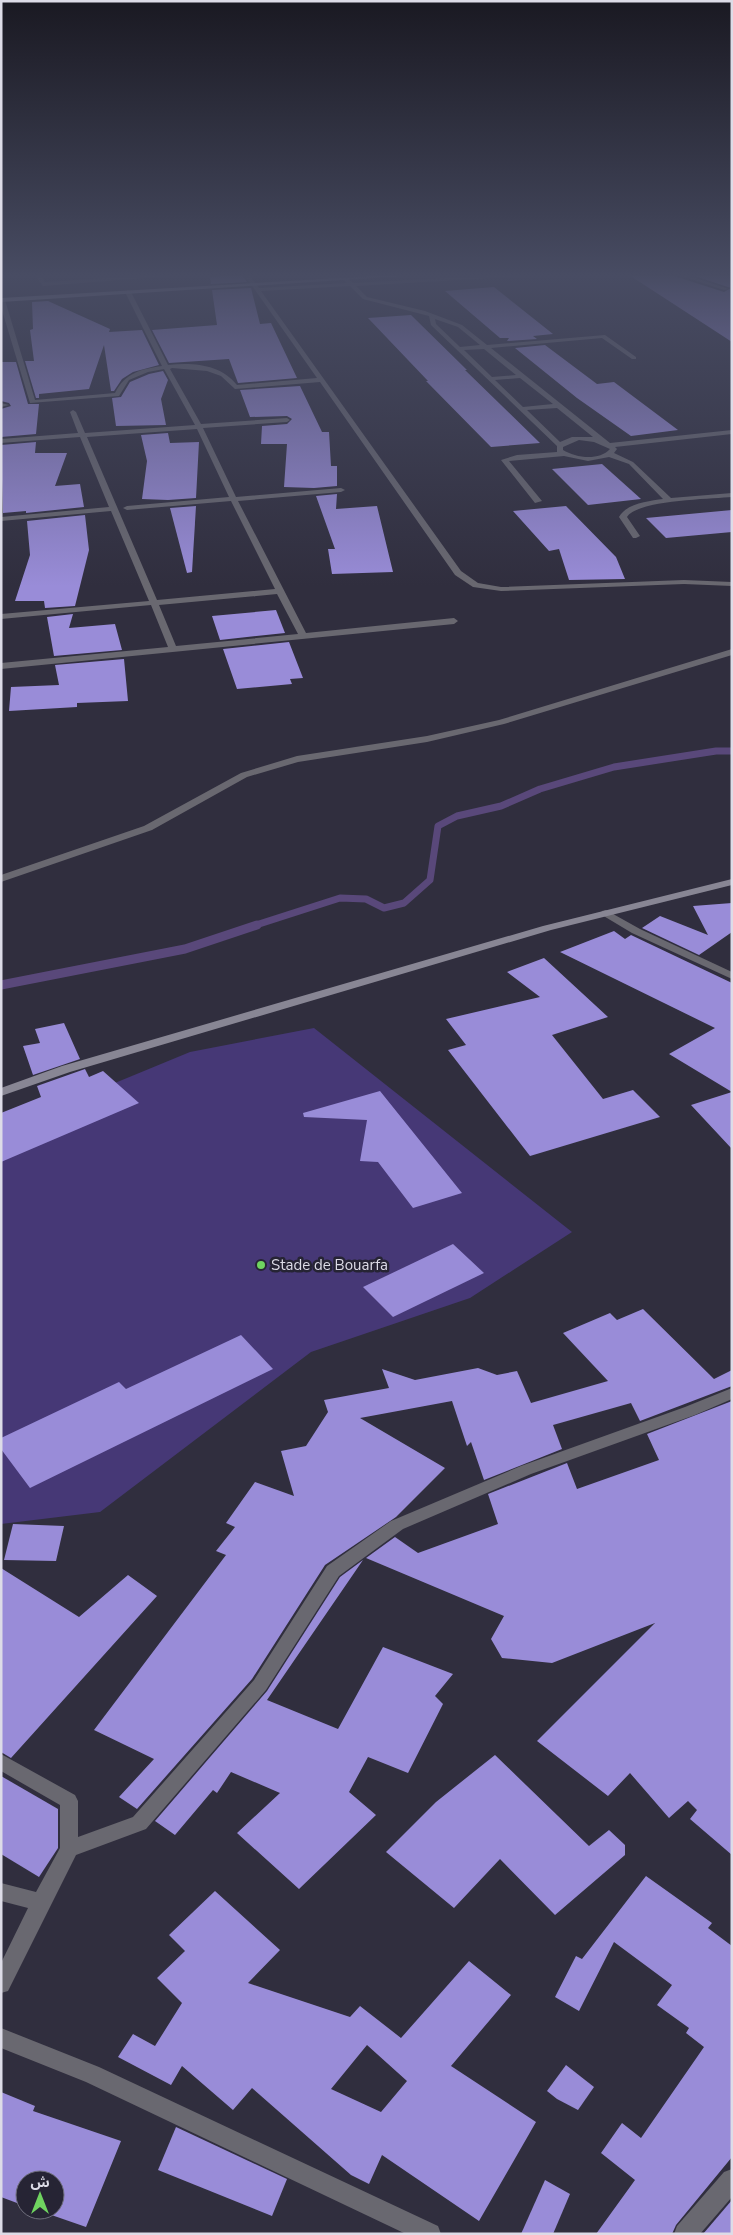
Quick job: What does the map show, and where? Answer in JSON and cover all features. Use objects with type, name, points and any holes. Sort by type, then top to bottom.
[{"type":"street","points":[[24,377],[32,402],[117,395],[126,379],[130,377]]},
{"type":"street","points":[[172,377],[199,426],[233,499],[303,636]]},
{"type":"street","points":[[227,377],[235,386],[322,380]]},
{"type":"street","points":[[320,377],[458,573],[476,585],[501,589],[684,582],[732,584]]},
{"type":"street","points":[[490,379],[508,377]]},
{"type":"street","points":[[523,377],[602,441],[610,445],[614,449],[609,454]]},
{"type":"street","points":[[490,379],[560,446],[560,450],[564,454]]},
{"type":"street","points":[[521,409],[558,406]]},
{"type":"street","points":[[73,412],[174,649]]},
{"type":"street","points":[[1,441],[287,420]]},
{"type":"street","points":[[610,445],[732,432]]},
{"type":"street","points":[[560,446],[563,443],[576,440],[602,441]]},
{"type":"street","points":[[538,501],[505,460],[517,457],[564,454],[586,458],[609,454],[631,464],[669,500]]},
{"type":"street","points":[[127,508],[342,490]]},
{"type":"street","points":[[636,536],[623,518],[626,512],[642,505],[669,500],[732,495]]},
{"type":"street","points":[[1,519],[113,509]]},
{"type":"street","points":[[1,617],[280,591]]},
{"type":"street","points":[[1,666],[454,621]]},
{"type":"street","points":[[1,880],[148,828],[244,775],[297,759],[427,739],[501,722],[732,652]]},
{"type":"street","points":[[1,1092],[104,1058],[547,928],[732,882]]},
{"type":"street","points":[[606,914],[636,931],[732,976]]},
{"type":"street","points":[[69,1849],[139,1823],[260,1685],[333,1571],[397,1525],[526,1470],[690,1411],[732,1393]]},
{"type":"street","points":[[1,1762],[69,1801],[69,1849],[1,1984]]},
{"type":"street","points":[[1,1892],[41,1902]]},
{"type":"street","points":[[1,2038],[92,2074],[430,2234]]},
{"type":"street","points":[[685,2234],[732,2180]]},
{"type":"shaded area","name":"Stade de Bouarfa","points":[[314,1028],[572,1232],[470,1298],[311,1352],[100,1512],[1,1524],[1,1130],[190,1052]]},
{"type":"building","points":[[1,377],[20,377],[28,404],[39,404],[36,434],[1,437],[1,409],[11,406],[9,403],[1,401]]},
{"type":"building","points":[[30,377],[93,377],[89,389],[39,394],[39,398],[36,398]]},
{"type":"building","points":[[109,377],[125,377],[114,391],[111,391]]},
{"type":"building","points":[[141,377],[166,377],[168,380],[161,399],[166,425],[116,426],[112,398],[121,397],[130,382]]},
{"type":"building","points":[[236,377],[297,378],[238,383]]},
{"type":"building","points":[[424,377],[472,377],[540,443],[491,447],[426,381],[428,381]]},
{"type":"building","points":[[551,377],[588,377],[597,384],[614,382],[678,430],[631,436]]},
{"type":"building","points":[[300,386],[322,432],[329,432],[331,466],[337,466],[337,486],[314,488],[284,487],[287,444],[261,444],[262,426],[287,424],[292,419],[287,416],[250,417],[240,390]]},
{"type":"building","points":[[168,433],[170,443],[199,442],[196,498],[142,499],[147,461],[141,435]]},
{"type":"building","points":[[36,442],[35,453],[67,453],[55,486],[80,484],[84,507],[26,513],[26,511],[3,513],[1,445]]},
{"type":"building","points":[[602,464],[641,499],[588,505],[552,469]]},
{"type":"building","points":[[337,494],[336,509],[377,506],[393,572],[332,574],[328,549],[335,549],[316,496]]},
{"type":"building","points":[[196,506],[192,572],[187,573],[170,508]]},
{"type":"building","points":[[566,506],[616,557],[625,579],[569,580],[559,549],[549,551],[513,511]]},
{"type":"building","points":[[732,510],[732,532],[666,538],[646,518]]},
{"type":"building","points":[[85,515],[89,550],[75,606],[45,608],[44,601],[15,601],[30,555],[27,521]]},
{"type":"building","points":[[276,610],[285,633],[220,640],[212,616]]},
{"type":"building","points":[[73,614],[69,628],[115,624],[122,650],[54,656],[47,617]]},
{"type":"building","points":[[289,642],[303,678],[290,679],[292,684],[237,689],[223,649]]},
{"type":"building","points":[[124,659],[128,701],[77,703],[77,707],[9,711],[11,687],[59,685],[55,665]]},
{"type":"building","points":[[732,903],[732,932],[699,955],[642,928],[660,916],[708,935],[693,906]]},
{"type":"building","points":[[614,931],[625,939],[631,935],[732,983],[732,1092],[669,1054],[715,1028],[560,952]]},
{"type":"building","points":[[544,958],[608,1017],[552,1035],[603,1099],[633,1090],[660,1117],[530,1156],[448,1050],[466,1045],[446,1019],[540,997],[507,972]]},
{"type":"building","points":[[64,1023],[80,1059],[33,1075],[23,1046],[40,1043],[35,1029]]},
{"type":"building","points":[[85,1069],[89,1077],[103,1071],[139,1103],[1,1162],[1,1113],[41,1097],[37,1086]]},
{"type":"building","points":[[380,1091],[462,1193],[413,1208],[378,1162],[360,1161],[367,1120],[304,1117],[303,1113]]},
{"type":"building","points":[[732,1092],[732,1149],[691,1105]]},
{"type":"building","points":[[453,1244],[484,1273],[393,1317],[363,1287]]},
{"type":"building","points":[[643,1309],[714,1379],[732,1370],[732,1386],[640,1421],[631,1403],[553,1425],[562,1449],[484,1480],[471,1442],[467,1446],[452,1401],[360,1418],[445,1468],[396,1517],[325,1565],[252,1679],[137,1809],[119,1797],[154,1759],[94,1730],[226,1555],[216,1551],[235,1527],[226,1523],[255,1482],[294,1496],[281,1451],[306,1446],[328,1412],[324,1400],[389,1388],[382,1369],[415,1380],[478,1368],[497,1375],[517,1371],[531,1403],[608,1381],[563,1333],[610,1313],[617,1320]]},
{"type":"building","points":[[241,1335],[273,1369],[30,1488],[1,1449],[1,1438],[119,1382],[126,1389]]},
{"type":"building","points":[[732,1401],[732,1855],[690,1819],[697,1810],[688,1801],[669,1818],[630,1773],[608,1796],[537,1741],[655,1623],[552,1663],[502,1658],[491,1639],[504,1616],[366,1558],[395,1537],[418,1553],[498,1524],[488,1494],[567,1463],[577,1489],[659,1460],[647,1434]]},
{"type":"building","points":[[13,1524],[64,1526],[56,1561],[4,1560]]},
{"type":"building","points":[[363,1560],[267,1700],[338,1729],[383,1647],[453,1674],[435,1696],[443,1704],[408,1773],[368,1757],[349,1792],[376,1815],[299,1889],[237,1833],[280,1793],[231,1772],[217,1793],[213,1790],[175,1835],[155,1821],[267,1691],[340,1577]]},
{"type":"building","points":[[1,1568],[79,1617],[128,1575],[157,1596],[11,1758],[1,1752]]},
{"type":"building","points":[[495,1755],[589,1846],[609,1830],[625,1845],[625,1855],[555,1915],[500,1859],[454,1908],[386,1852],[436,1802]]},
{"type":"building","points":[[1,1776],[58,1809],[58,1848],[39,1877],[1,1854]]},
{"type":"building","points":[[646,1876],[712,1923],[708,1928],[732,1946],[732,2157],[676,2225],[672,2234],[596,2234],[635,2180],[601,2153],[622,2123],[641,2138],[704,2047],[686,2033],[689,2028],[657,2005],[672,1985],[614,1942],[579,2011],[555,1997],[576,1956],[582,1959]]},
{"type":"building","points":[[215,1891],[280,1950],[248,1983],[350,2017],[360,2006],[401,2038],[469,1961],[511,1995],[451,2066],[536,2122],[479,2221],[382,2155],[369,2184],[351,2175],[252,2088],[233,2110],[182,2066],[171,2085],[118,2057],[133,2034],[155,2046],[182,2003],[157,1978],[185,1951],[169,1935]],"holes":[[[367,2045],[407,2081],[381,2112],[331,2089]]]},
{"type":"building","points":[[566,2065],[594,2087],[578,2110],[557,2099],[547,2091]]},
{"type":"building","points":[[1,2092],[35,2106],[33,2111],[121,2141],[86,2227],[65,2220],[65,2170],[15,2170],[15,2202],[1,2197]]},
{"type":"building","points":[[176,2127],[287,2179],[272,2216],[158,2170]]},
{"type":"building","points":[[545,2180],[570,2194],[553,2234],[521,2234]]},
{"type":"building","points":[[732,2200],[732,2234],[703,2234]]},
{"type":"waterway","points":[[253,926],[340,898],[366,899],[384,908],[404,903],[430,880],[438,826],[457,816],[501,806],[540,789],[614,767],[716,751],[732,751]]},
{"type":"waterway","points":[[1,985],[185,949],[257,925]]},
{"type":"place","name":"Stade de Bouarfa","points":[[261,1265]]}]
